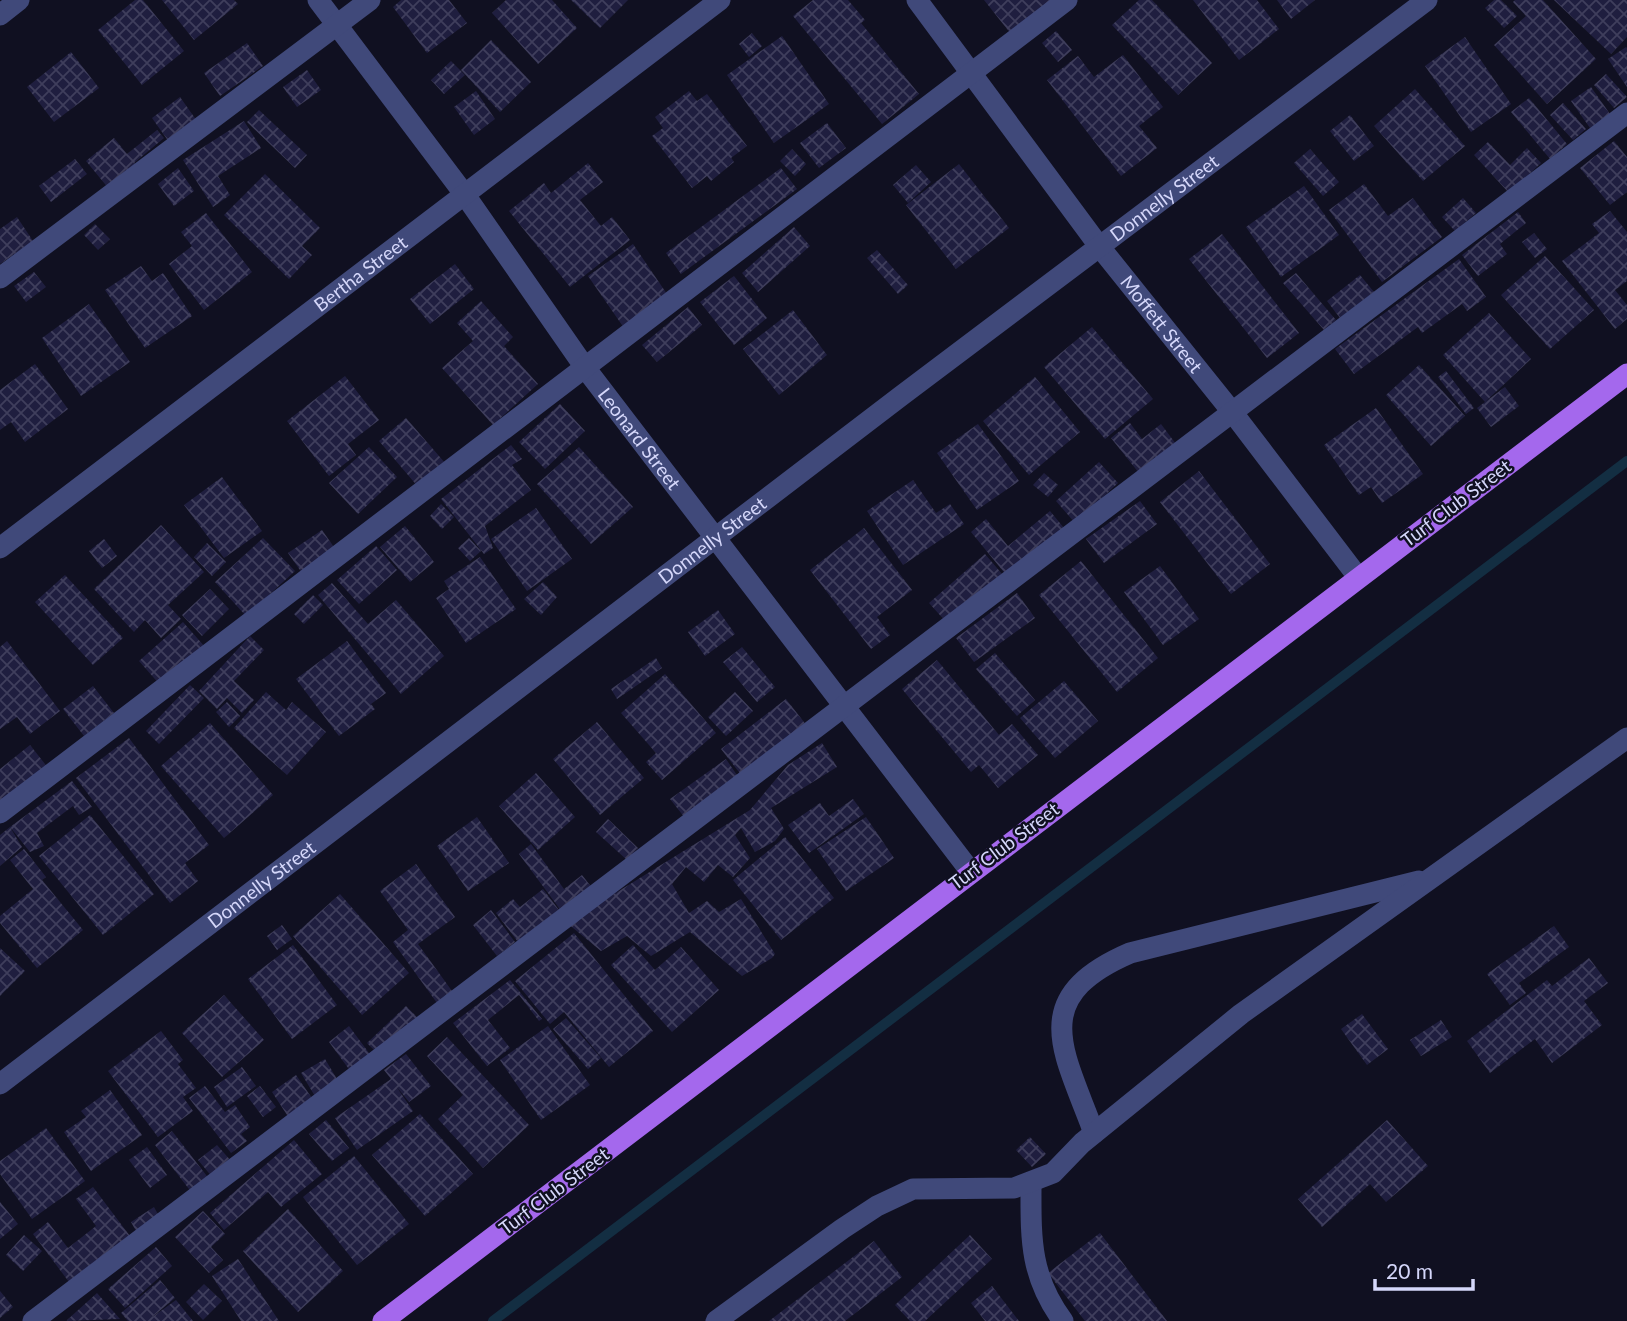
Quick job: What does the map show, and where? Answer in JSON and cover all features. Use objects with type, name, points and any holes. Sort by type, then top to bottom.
[{"type":"main road","name":"Turf Club Street","points":[[383,1321],[1627,374]]},
{"type":"street","points":[[0,15],[19,0]]},
{"type":"street","name":"Leonard Street","points":[[317,0],[465,195],[586,369],[971,872]]},
{"type":"street","points":[[0,278],[370,0]]},
{"type":"street","name":"Bertha Street","points":[[0,548],[720,0]]},
{"type":"street","name":"Moffett Street","points":[[918,0],[1099,246],[1233,413],[1358,577]]},
{"type":"street","points":[[0,813],[1067,0]]},
{"type":"street","name":"Donnelly Street","points":[[0,1084],[1099,246],[1427,0]]},
{"type":"street","points":[[33,1321],[1627,113]]},
{"type":"street","points":[[716,1321],[850,1224],[913,1189],[1001,1189],[1031,1183],[1053,1173],[1094,1133],[1241,1014],[1627,738]]},
{"type":"street","points":[[1094,1133],[1060,1043],[1060,1014],[1081,984],[1105,964],[1130,953],[1431,878]]},
{"type":"street","points":[[1031,1183],[1031,1246],[1046,1298],[1063,1321]]},
{"type":"building","points":[[135,0],[143,0],[184,51],[142,85],[98,30]]},
{"type":"building","points":[[162,0],[234,0],[238,4],[194,40]]},
{"type":"building","points":[[401,0],[449,0],[467,23],[427,53],[393,7]]},
{"type":"building","points":[[506,0],[552,0],[577,28],[538,64],[492,13]]},
{"type":"building","points":[[571,0],[628,0],[600,28]]},
{"type":"building","points":[[813,0],[848,0],[865,20],[861,23],[919,94],[882,124],[793,16]]},
{"type":"building","points":[[984,0],[1053,0],[1011,34]]},
{"type":"building","points":[[1139,0],[1152,0],[1212,63],[1178,95],[1112,25]]},
{"type":"building","points":[[1193,0],[1257,0],[1279,29],[1239,60]]},
{"type":"building","points":[[1277,0],[1315,0],[1291,19]]},
{"type":"building","points":[[1494,0],[1501,0],[1517,16],[1504,28],[1485,8]]},
{"type":"building","points":[[1543,0],[1596,59],[1547,104],[1494,45],[1526,16],[1513,2]]},
{"type":"building","points":[[1554,0],[1627,0],[1627,37],[1611,54]]},
{"type":"building","points":[[1056,31],[1072,50],[1058,62],[1042,43]]},
{"type":"building","points":[[752,33],[762,46],[749,57],[739,44]]},
{"type":"building","points":[[782,36],[829,104],[774,143],[727,75]]},
{"type":"building","points":[[1465,37],[1511,104],[1471,132],[1425,66]]},
{"type":"building","points":[[491,40],[531,82],[500,112],[461,70]]},
{"type":"building","points":[[247,43],[263,66],[220,96],[204,73]]},
{"type":"building","points":[[1627,48],[1627,87],[1608,59]]},
{"type":"building","points":[[71,52],[99,88],[54,122],[27,87]]},
{"type":"building","points":[[1123,55],[1163,107],[1139,126],[1157,148],[1121,176],[1047,80],[1078,56],[1094,77]]},
{"type":"building","points":[[451,61],[465,75],[444,94],[431,80]]},
{"type":"building","points":[[307,70],[321,90],[297,107],[283,87]]},
{"type":"building","points":[[1606,74],[1627,97],[1614,108],[1594,85]]},
{"type":"building","points":[[1591,87],[1610,114],[1590,128],[1571,101]]},
{"type":"building","points":[[1415,89],[1465,146],[1423,181],[1374,126]]},
{"type":"building","points":[[476,91],[495,119],[474,135],[454,107]]},
{"type":"building","points":[[689,91],[697,101],[707,94],[747,146],[731,158],[734,162],[711,181],[707,176],[692,188],[652,136],[663,128],[655,117]]},
{"type":"building","points":[[180,97],[197,121],[169,142],[152,118]]},
{"type":"building","points":[[1529,98],[1567,144],[1550,159],[1511,112]]},
{"type":"building","points":[[1563,103],[1586,129],[1573,140],[1550,115]]},
{"type":"building","points":[[259,110],[307,155],[295,168],[247,122]]},
{"type":"building","points":[[1350,115],[1374,146],[1354,161],[1330,131]]},
{"type":"building","points":[[244,121],[261,148],[218,176],[230,195],[213,207],[183,160]]},
{"type":"building","points":[[827,123],[846,148],[819,168],[800,143]]},
{"type":"building","points":[[157,130],[164,138],[134,163],[137,166],[109,189],[86,161],[114,138],[127,154]]},
{"type":"building","points":[[1614,141],[1627,157],[1627,192],[1610,205],[1580,168]]},
{"type":"building","points":[[1488,142],[1510,165],[1527,148],[1541,163],[1509,193],[1474,155]]},
{"type":"building","points":[[792,149],[806,164],[795,176],[780,161]]},
{"type":"building","points":[[1310,149],[1339,182],[1323,196],[1294,163]]},
{"type":"building","points":[[75,159],[87,174],[51,202],[39,186]]},
{"type":"building","points":[[588,163],[603,182],[580,200],[601,226],[612,217],[630,240],[570,287],[509,211],[544,183],[551,193]]},
{"type":"building","points":[[959,164],[1009,228],[956,269],[906,205]]},
{"type":"building","points":[[916,165],[931,182],[908,203],[893,185]]},
{"type":"building","points":[[178,168],[194,191],[174,206],[158,184]]},
{"type":"building","points":[[781,168],[797,189],[681,274],[666,253]]},
{"type":"building","points":[[265,174],[320,228],[302,246],[312,255],[289,279],[224,215]]},
{"type":"building","points":[[1364,184],[1388,216],[1413,198],[1442,237],[1382,282],[1329,210]]},
{"type":"building","points":[[1304,186],[1339,235],[1281,277],[1246,227]]},
{"type":"building","points":[[1463,198],[1476,213],[1455,231],[1442,217]]},
{"type":"building","points":[[1610,211],[1627,232],[1627,281],[1615,290],[1627,305],[1627,319],[1615,329],[1562,261],[1599,233],[1592,224]]},
{"type":"building","points":[[1518,212],[1526,223],[1500,244],[1507,254],[1478,276],[1462,255]]},
{"type":"building","points":[[206,213],[252,272],[204,310],[169,264],[192,246],[181,232]]},
{"type":"building","points":[[17,217],[33,241],[0,264],[0,229]]},
{"type":"building","points":[[95,224],[110,239],[98,250],[84,235]]},
{"type":"building","points":[[794,227],[810,246],[758,292],[742,273]]},
{"type":"building","points":[[1534,233],[1547,249],[1535,258],[1522,242]]},
{"type":"building","points":[[1222,234],[1299,333],[1267,358],[1189,259]]},
{"type":"building","points":[[633,244],[669,297],[624,328],[588,276]]},
{"type":"building","points":[[877,250],[908,285],[898,294],[867,258]]},
{"type":"building","points":[[1545,256],[1594,310],[1550,349],[1501,295]]},
{"type":"building","points":[[1459,259],[1486,297],[1467,311],[1462,304],[1422,333],[1418,327],[1354,374],[1335,349]]},
{"type":"building","points":[[455,264],[474,289],[430,324],[410,299]]},
{"type":"building","points":[[141,266],[152,281],[163,273],[192,316],[145,348],[105,290]]},
{"type":"building","points":[[34,272],[46,287],[26,302],[14,286]]},
{"type":"building","points":[[1296,273],[1336,320],[1324,330],[1283,283]]},
{"type":"building","points":[[1360,275],[1374,292],[1340,318],[1327,301]]},
{"type":"building","points":[[734,276],[767,318],[734,345],[700,302]]},
{"type":"building","points":[[481,301],[513,337],[504,346],[538,384],[493,425],[442,368],[473,341],[457,323]]},
{"type":"building","points":[[89,304],[130,362],[81,396],[42,338]]},
{"type":"building","points":[[688,307],[702,325],[657,362],[642,345]]},
{"type":"building","points":[[793,310],[827,355],[779,395],[743,349]]},
{"type":"building","points":[[1489,313],[1531,359],[1485,402],[1443,355]]},
{"type":"building","points":[[1092,327],[1153,399],[1105,439],[1044,367]]},
{"type":"building","points":[[35,364],[68,409],[25,442],[11,422],[0,430],[0,390]]},
{"type":"building","points":[[1419,365],[1465,416],[1431,446],[1386,395]]},
{"type":"building","points":[[1446,371],[1474,408],[1466,414],[1438,377]]},
{"type":"building","points":[[345,376],[379,420],[348,444],[356,455],[329,476],[287,421]]},
{"type":"building","points":[[1035,377],[1080,432],[1029,475],[983,421]]},
{"type":"building","points":[[1505,387],[1519,406],[1491,427],[1477,408]]},
{"type":"building","points":[[560,404],[585,431],[545,469],[519,442]]},
{"type":"building","points":[[1376,408],[1423,474],[1382,503],[1371,487],[1359,495],[1324,445]]},
{"type":"building","points":[[406,418],[446,464],[419,488],[379,441]]},
{"type":"building","points":[[1130,423],[1142,439],[1161,424],[1176,444],[1139,473],[1111,438]]},
{"type":"building","points":[[978,424],[1019,481],[977,510],[937,453]]},
{"type":"building","points":[[511,445],[522,459],[512,465],[531,490],[485,526],[493,548],[484,554],[441,499]]},
{"type":"building","points":[[369,447],[397,477],[358,514],[329,483]]},
{"type":"building","points":[[579,447],[633,507],[591,544],[537,484]]},
{"type":"building","points":[[1099,462],[1118,483],[1075,523],[1056,501]]},
{"type":"building","points":[[1199,471],[1270,564],[1231,594],[1160,502]]},
{"type":"building","points":[[1044,473],[1058,485],[1048,497],[1033,485]]},
{"type":"building","points":[[222,477],[262,531],[224,558],[184,505]]},
{"type":"building","points":[[913,480],[936,513],[950,504],[964,524],[903,565],[867,511]]},
{"type":"building","points":[[1140,501],[1157,524],[1104,563],[1086,539]]},
{"type":"building","points":[[441,504],[454,517],[442,529],[430,516]]},
{"type":"building","points":[[536,508],[572,559],[527,591],[491,539]]},
{"type":"building","points":[[1050,511],[1064,528],[1007,576],[971,532],[986,519],[1008,546]]},
{"type":"building","points":[[161,525],[204,572],[168,605],[181,619],[161,638],[145,620],[134,632],[94,589]]},
{"type":"building","points":[[405,526],[434,562],[410,582],[380,547]]},
{"type":"building","points":[[864,528],[912,590],[877,617],[890,635],[871,649],[810,570]]},
{"type":"building","points":[[322,530],[336,550],[302,573],[288,553]]},
{"type":"building","points":[[263,538],[295,571],[246,616],[215,582]]},
{"type":"building","points":[[469,538],[481,551],[470,561],[458,548]]},
{"type":"building","points":[[104,539],[117,556],[102,568],[89,551]]},
{"type":"building","points":[[207,543],[226,562],[212,576],[194,557]]},
{"type":"building","points":[[376,546],[397,570],[359,604],[337,580]]},
{"type":"building","points":[[985,554],[1003,575],[947,623],[929,603]]},
{"type":"building","points":[[480,557],[516,609],[466,643],[436,598],[449,589],[444,581]]},
{"type":"building","points":[[1081,561],[1158,658],[1117,692],[1039,595]]},
{"type":"building","points":[[1160,566],[1199,619],[1163,645],[1124,592]]},
{"type":"building","points":[[65,575],[123,638],[93,665],[35,602]]},
{"type":"building","points":[[543,582],[557,597],[541,615],[524,599]]},
{"type":"building","points":[[332,583],[368,624],[396,600],[444,656],[401,694],[318,595]]},
{"type":"building","points":[[210,589],[229,609],[202,636],[182,615]]},
{"type":"building","points":[[1017,593],[1035,618],[974,662],[956,638]]},
{"type":"building","points":[[313,595],[323,605],[304,624],[294,614]]},
{"type":"building","points":[[718,610],[735,634],[705,656],[688,632]]},
{"type":"building","points":[[183,622],[205,647],[161,686],[139,661]]},
{"type":"building","points":[[250,636],[264,650],[234,681],[254,700],[242,713],[227,698],[217,709],[199,691]]},
{"type":"building","points":[[7,641],[60,711],[30,734],[17,717],[0,729],[0,647]]},
{"type":"building","points":[[347,641],[386,693],[371,704],[375,709],[339,736],[296,679]]},
{"type":"building","points":[[742,647],[775,687],[757,702],[723,662]]},
{"type":"building","points":[[995,653],[1035,700],[1017,716],[976,669]]},
{"type":"building","points":[[656,658],[662,668],[617,699],[611,689]]},
{"type":"building","points":[[937,660],[999,735],[1012,724],[1038,755],[998,788],[979,765],[971,772],[902,689]]},
{"type":"building","points":[[665,674],[716,733],[662,780],[646,762],[656,753],[621,713]]},
{"type":"building","points":[[1064,681],[1098,721],[1055,758],[1020,718]]},
{"type":"building","points":[[190,685],[204,698],[159,744],[146,731]]},
{"type":"building","points":[[93,686],[114,713],[84,736],[63,709]]},
{"type":"building","points":[[266,692],[286,710],[292,702],[326,732],[287,775],[234,728]]},
{"type":"building","points":[[735,692],[753,711],[726,736],[708,717]]},
{"type":"building","points":[[786,699],[807,726],[742,776],[721,749]]},
{"type":"building","points":[[227,702],[240,716],[229,727],[216,712]]},
{"type":"building","points":[[597,722],[644,778],[600,815],[553,759]]},
{"type":"building","points":[[210,723],[273,795],[224,838],[161,766]]},
{"type":"building","points":[[129,738],[209,845],[185,863],[198,881],[170,903],[76,778]]},
{"type":"building","points":[[822,743],[837,767],[771,808],[784,829],[775,841],[755,852],[741,828],[735,835],[750,858],[733,877],[718,865],[704,882],[686,867],[672,884],[689,913],[707,901],[719,912],[741,899],[775,954],[772,958],[742,976],[690,932],[651,956],[627,936],[601,951],[567,923],[750,810],[788,765]]},
{"type":"building","points":[[30,745],[49,769],[0,809],[0,769]]},
{"type":"building","points":[[726,759],[739,778],[685,818],[670,799]]},
{"type":"building","points":[[536,773],[575,817],[538,850],[499,806]]},
{"type":"building","points":[[72,781],[92,807],[79,815],[73,806],[37,833],[44,846],[30,852],[10,827]]},
{"type":"building","points":[[853,799],[864,814],[809,853],[788,825],[820,803],[829,816]]},
{"type":"building","points":[[90,815],[154,894],[103,935],[39,856]]},
{"type":"building","points":[[477,817],[509,863],[468,891],[437,846]]},
{"type":"building","points":[[866,817],[894,858],[846,891],[817,849]]},
{"type":"building","points":[[608,819],[638,848],[627,860],[596,832]]},
{"type":"building","points":[[10,827],[22,847],[0,866],[0,835]]},
{"type":"building","points":[[785,837],[834,898],[781,940],[733,880]]},
{"type":"building","points":[[531,844],[564,889],[582,875],[593,889],[562,912],[519,854]]},
{"type":"building","points":[[24,849],[46,877],[42,880],[83,930],[37,968],[0,923],[0,916],[33,889],[10,860]]},
{"type":"building","points":[[416,864],[455,917],[418,944],[452,991],[437,1003],[393,942],[408,930],[380,891]]},
{"type":"building","points":[[543,889],[559,910],[518,942],[496,913],[513,899],[520,907]]},
{"type":"building","points":[[340,894],[409,973],[362,1015],[293,936]]},
{"type":"building","points":[[491,910],[515,942],[497,956],[473,925]]},
{"type":"building","points":[[282,925],[292,939],[277,950],[267,936]]},
{"type":"building","points":[[1554,926],[1569,947],[1519,983],[1526,993],[1510,1005],[1487,974]]},
{"type":"building","points":[[574,933],[653,1031],[609,1067],[564,1012],[550,1024],[515,981]]},
{"type":"building","points":[[293,945],[337,1005],[292,1039],[248,979]]},
{"type":"building","points":[[633,945],[655,970],[681,947],[719,990],[672,1032],[611,965]]},
{"type":"building","points":[[0,948],[25,971],[0,996]]},
{"type":"building","points":[[1589,958],[1608,983],[1584,1001],[1602,1025],[1552,1063],[1535,1039],[1490,1073],[1467,1041],[1547,980],[1552,986]]},
{"type":"building","points":[[510,980],[542,1019],[539,1021],[519,995],[488,1020],[510,1048],[487,1066],[453,1023]]},
{"type":"building","points":[[224,995],[264,1040],[222,1077],[182,1033]]},
{"type":"building","points":[[406,1006],[418,1018],[379,1055],[367,1043]]},
{"type":"building","points":[[1362,1014],[1388,1049],[1367,1065],[1341,1029]]},
{"type":"building","points":[[566,1018],[601,1058],[588,1069],[553,1029]]},
{"type":"building","points":[[1441,1020],[1452,1037],[1421,1056],[1410,1040]]},
{"type":"building","points":[[349,1026],[372,1057],[351,1072],[329,1042]]},
{"type":"building","points":[[548,1026],[590,1085],[541,1120],[500,1060]]},
{"type":"building","points":[[161,1031],[183,1060],[178,1064],[196,1088],[183,1097],[193,1111],[158,1137],[108,1071]]},
{"type":"building","points":[[447,1037],[529,1125],[483,1168],[438,1119],[463,1095],[427,1056]]},
{"type":"building","points":[[406,1054],[431,1086],[409,1102],[396,1086],[413,1111],[357,1150],[335,1118],[391,1079],[384,1070]]},
{"type":"building","points":[[325,1059],[340,1084],[316,1098],[301,1073]]},
{"type":"building","points":[[242,1067],[256,1086],[227,1107],[214,1087]]},
{"type":"building","points":[[296,1075],[314,1101],[289,1118],[272,1092]]},
{"type":"building","points":[[205,1086],[225,1112],[235,1105],[250,1127],[241,1134],[247,1141],[231,1153],[189,1098]]},
{"type":"building","points":[[260,1086],[276,1107],[263,1117],[247,1096]]},
{"type":"building","points":[[110,1090],[142,1135],[91,1171],[64,1132],[86,1117],[81,1111]]},
{"type":"building","points":[[420,1114],[473,1174],[425,1216],[372,1155]]},
{"type":"building","points":[[326,1120],[349,1148],[332,1161],[309,1134]]},
{"type":"building","points":[[1387,1120],[1428,1166],[1386,1202],[1370,1184],[1322,1227],[1298,1199]]},
{"type":"building","points":[[46,1128],[85,1181],[32,1219],[0,1174],[0,1161]]},
{"type":"building","points":[[172,1131],[210,1180],[192,1193],[155,1145]]},
{"type":"building","points":[[1030,1137],[1046,1154],[1032,1167],[1016,1150]]},
{"type":"building","points":[[294,1140],[322,1174],[281,1207],[268,1192],[224,1230],[210,1213]]},
{"type":"building","points":[[217,1145],[232,1162],[213,1178],[198,1160]]},
{"type":"building","points":[[147,1147],[167,1175],[150,1188],[129,1160]]},
{"type":"building","points":[[354,1156],[409,1224],[357,1265],[303,1197]]},
{"type":"building","points":[[93,1187],[133,1240],[72,1286],[33,1234],[48,1222],[68,1248],[96,1226],[76,1199]]},
{"type":"building","points":[[0,1202],[18,1224],[0,1239]]},
{"type":"building","points":[[154,1207],[160,1218],[137,1233],[131,1222]]},
{"type":"building","points":[[288,1209],[343,1271],[298,1312],[243,1251]]},
{"type":"building","points":[[203,1211],[225,1234],[211,1247],[223,1260],[209,1273],[175,1237]]},
{"type":"building","points":[[1100,1233],[1167,1321],[1085,1321],[1048,1273]]},
{"type":"building","points":[[24,1235],[42,1251],[23,1271],[6,1255]]},
{"type":"building","points":[[970,1235],[992,1259],[925,1321],[910,1321],[895,1305]]},
{"type":"building","points":[[874,1241],[902,1277],[845,1321],[769,1321]]},
{"type":"building","points":[[156,1247],[172,1266],[125,1308],[108,1289]]},
{"type":"building","points":[[238,1259],[279,1321],[241,1321],[212,1276]]},
{"type":"building","points":[[160,1280],[175,1298],[151,1318],[176,1300],[193,1321],[128,1321],[121,1313]]},
{"type":"building","points":[[204,1284],[222,1301],[203,1320],[186,1302]]},
{"type":"building","points":[[992,1286],[1019,1321],[985,1321],[971,1303]]},
{"type":"building","points":[[0,1291],[13,1307],[0,1318]]},
{"type":"building","points":[[97,1293],[120,1319],[66,1321]]},
{"type":"waterway","points":[[493,1321],[1627,461]]}]
